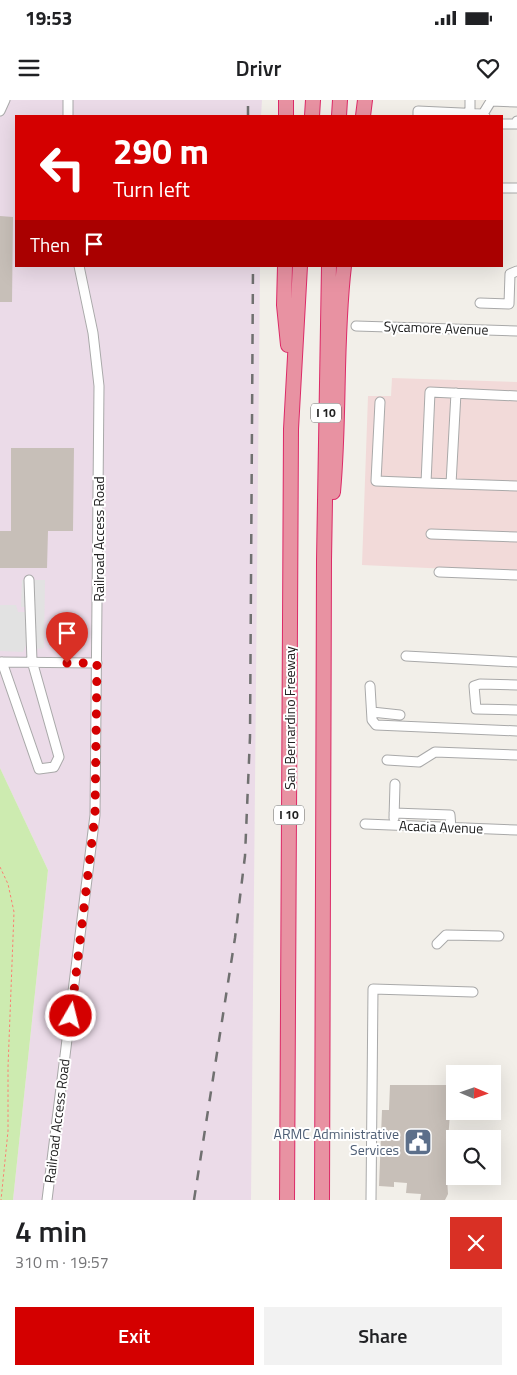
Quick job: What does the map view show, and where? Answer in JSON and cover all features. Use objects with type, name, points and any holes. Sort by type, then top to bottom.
[{"type":"highway","points":[[286,100],[286,115]]},
{"type":"highway","points":[[312,115],[313,100]]},
{"type":"highway","points":[[339,115],[340,100]]},
{"type":"highway","points":[[362,115],[364,100]]},
{"type":"highway","points":[[285,267],[284,305],[292,389]]},
{"type":"highway","name":"San Bernardino Freeway","points":[[287,1200],[292,389],[300,267]]},
{"type":"highway","name":"I 10","points":[[322,1200],[324,560],[329,267]]},
{"type":"highway","points":[[324,560],[337,447],[340,303],[344,267]]},
{"type":"street","points":[[0,111],[5,100]]},
{"type":"street","points":[[68,100],[68,115]]},
{"type":"street","points":[[419,100],[418,113],[470,113],[484,115],[491,101],[517,102]]},
{"type":"street","points":[[470,100],[470,113]]},
{"type":"street","points":[[503,124],[516,124],[517,121]]},
{"type":"street","points":[[503,188],[517,188]]},
{"type":"street","name":"Railroad Access Road","points":[[47,1200],[95,815],[99,386],[93,333],[78,267]]},
{"type":"street","points":[[480,303],[508,304],[510,274],[517,271]]},
{"type":"street","name":"Sycamore Avenue","points":[[356,326],[517,331]]},
{"type":"street","points":[[426,482],[430,392],[517,396]]},
{"type":"street","points":[[451,484],[456,393]]},
{"type":"street","points":[[380,402],[376,481],[517,486]]},
{"type":"street","points":[[431,534],[517,537]]},
{"type":"street","points":[[440,572],[517,575]]},
{"type":"street","points":[[30,580],[32,662],[59,757],[54,767],[39,769],[1,662],[32,662],[97,663]]},
{"type":"street","points":[[406,656],[517,662]]},
{"type":"street","points":[[517,685],[480,684],[474,686],[476,709],[517,710]]},
{"type":"street","points":[[370,686],[374,724],[379,726],[517,731]]},
{"type":"street","points":[[372,712],[400,715]]},
{"type":"street","points":[[387,760],[418,762],[435,752],[517,755]]},
{"type":"street","points":[[393,825],[395,784]]},
{"type":"street","points":[[394,813],[450,815],[451,828]]},
{"type":"street","name":"Acacia Avenue","points":[[365,824],[517,830]]},
{"type":"street","points":[[437,944],[446,935],[499,936]]},
{"type":"street","points":[[371,1200],[373,989],[473,992]]},
{"type":"path","points":[[0,868],[8,884],[14,912],[8,1068],[8,1131],[5,1177],[1,1200]]},
{"type":"shaded area","points":[[0,100],[262,100],[261,115],[15,115],[15,267],[260,267],[251,1200],[13,1200],[48,870],[0,768]]},
{"type":"shaded area","points":[[392,378],[517,382],[517,572],[362,565],[368,396],[391,396]]},
{"type":"shaded area","points":[[22,580],[45,580],[44,648],[28,650],[26,645],[23,652],[0,651],[0,605],[16,605],[18,612],[27,612],[27,607],[21,607]]},
{"type":"green space","points":[[0,768],[48,870],[13,1200],[0,1200]]},
{"type":"building","points":[[0,216],[13,217],[12,302],[0,302]]},
{"type":"building","points":[[11,448],[74,448],[73,531],[48,531],[47,568],[0,568],[0,531],[11,531]]},
{"type":"building","name":"ARMC Administrative Services","points":[[390,1085],[446,1085],[446,1120],[450,1120],[449,1130],[446,1130],[446,1185],[448,1194],[445,1200],[420,1200],[421,1194],[406,1193],[407,1183],[394,1182],[394,1187],[379,1186],[382,1110],[389,1110]]},
{"type":"railway","points":[[248,100],[248,115]]},
{"type":"railway","points":[[194,1200],[235,938],[245,856],[250,737],[253,267]]},
{"type":"place","name":"ARMC Administrative Services","points":[[418,1142]]},
{"type":"route","points":[[67,663],[97,663],[95,815],[71,1016]]}]
